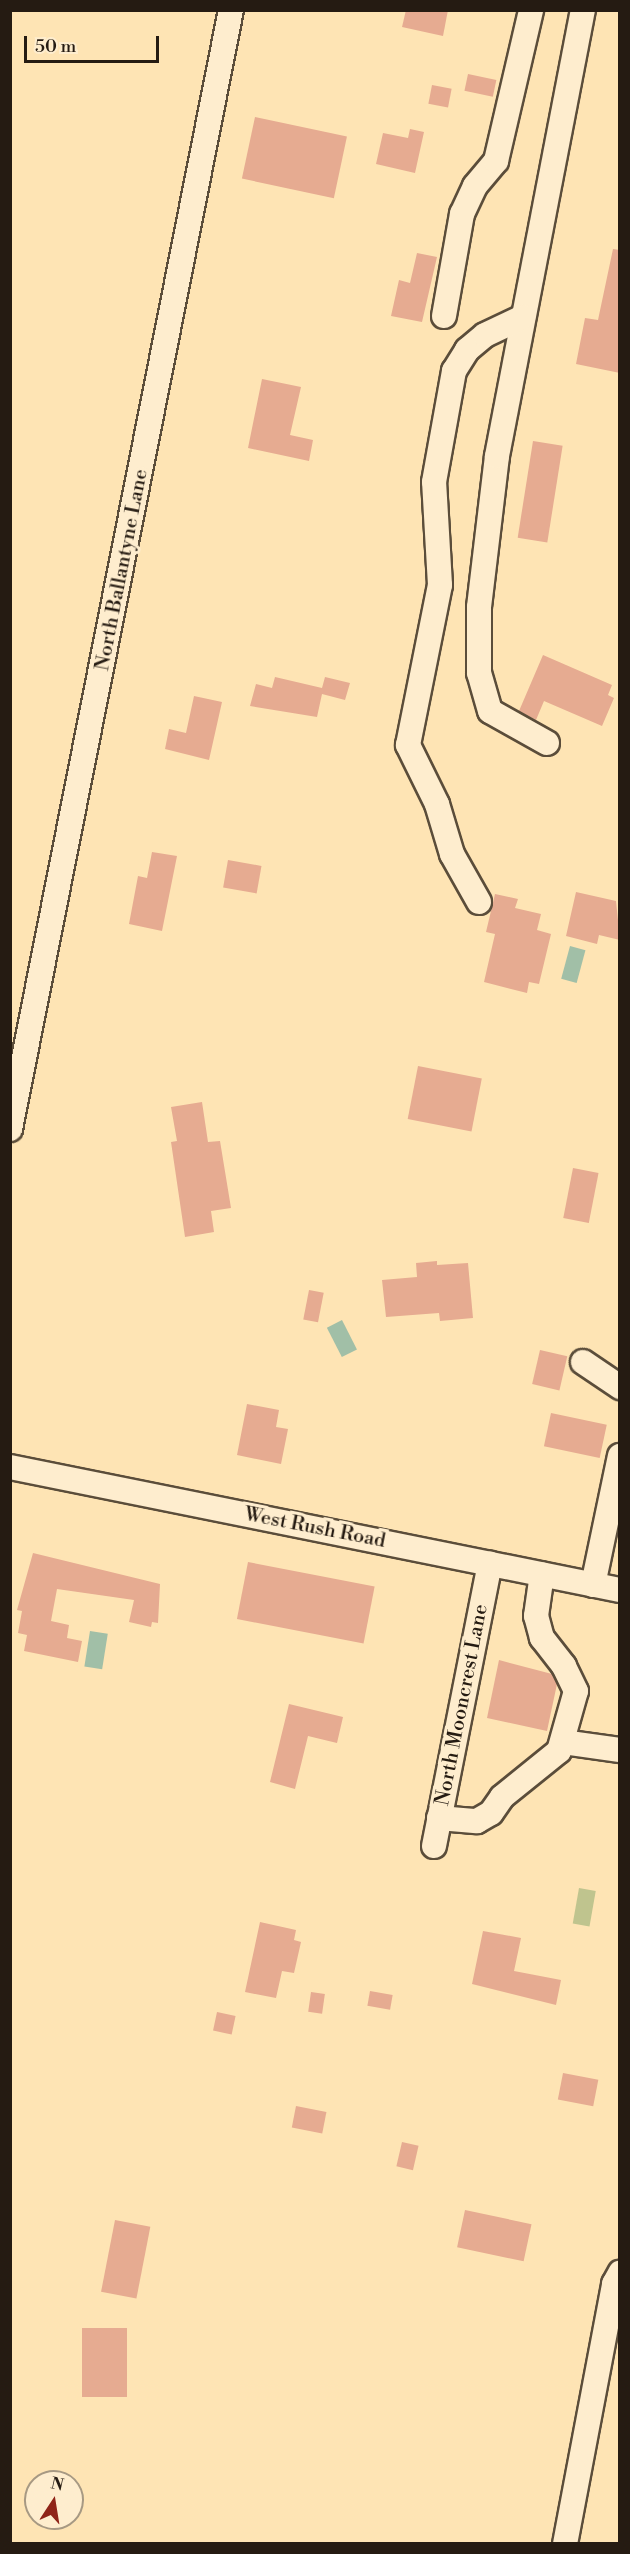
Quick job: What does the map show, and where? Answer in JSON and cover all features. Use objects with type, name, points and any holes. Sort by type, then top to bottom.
[{"type":"street","name":"North Ballantyne Lane","points":[[10,1129],[231,10]]},
{"type":"street","points":[[444,316],[462,214],[475,186],[496,161],[531,10]]},
{"type":"street","points":[[547,743],[490,711],[479,673],[479,607],[497,456],[583,10]]},
{"type":"street","points":[[479,902],[452,854],[437,804],[408,745],[440,585],[435,482],[454,371],[467,350],[485,335],[523,316]]},
{"type":"street","points":[[583,1362],[620,1387]]},
{"type":"street","points":[[593,1585],[620,1456]]},
{"type":"street","name":"West Rush Road","points":[[10,1467],[620,1590]]},
{"type":"street","name":"North Mooncrest Lane","points":[[434,1846],[490,1564]]},
{"type":"street","points":[[440,1818],[477,1821],[491,1813],[502,1797],[543,1768],[563,1742],[576,1691],[564,1666],[542,1638],[536,1616],[542,1574]]},
{"type":"street","points":[[563,1742],[620,1750]]},
{"type":"street","points":[[565,2544],[614,2284],[620,2273]]},
{"type":"shaded area","points":[[570,946],[585,950],[577,983],[561,979]]},
{"type":"shaded area","points":[[342,1320],[357,1349],[342,1357],[327,1328]]},
{"type":"shaded area","points":[[90,1631],[108,1634],[102,1669],[84,1667]]},
{"type":"shaded area","points":[[579,1888],[596,1891],[589,1926],[573,1923]]},
{"type":"building","points":[[406,10],[448,10],[443,36],[402,27]]},
{"type":"building","points":[[468,74],[496,80],[493,97],[464,91]]},
{"type":"building","points":[[432,85],[452,89],[448,107],[428,104]]},
{"type":"building","points":[[255,117],[347,137],[334,198],[242,179]]},
{"type":"building","points":[[410,129],[424,132],[415,173],[376,164],[383,133],[408,138]]},
{"type":"building","points":[[613,249],[620,250],[620,373],[576,364],[585,318],[598,320]]},
{"type":"building","points":[[417,253],[437,257],[422,322],[391,316],[399,280],[410,283]]},
{"type":"building","points":[[262,379],[301,387],[290,435],[313,440],[309,461],[248,448]]},
{"type":"building","points":[[533,441],[563,446],[547,542],[518,538]]},
{"type":"building","points":[[543,655],[612,685],[608,695],[614,698],[602,726],[544,701],[536,720],[519,711]]},
{"type":"building","points":[[275,677],[322,688],[325,677],[350,683],[345,700],[322,694],[317,717],[250,706],[256,684],[272,688]]},
{"type":"building","points":[[194,696],[222,702],[209,760],[165,749],[169,729],[186,733]]},
{"type":"building","points":[[152,852],[177,856],[162,931],[129,924],[138,876],[147,878]]},
{"type":"building","points":[[228,860],[261,866],[257,893],[223,888]]},
{"type":"building","points":[[576,892],[616,901],[620,940],[599,935],[597,944],[566,936]]},
{"type":"building","points":[[495,894],[518,899],[515,908],[541,914],[537,930],[551,934],[539,984],[529,982],[527,993],[484,982],[495,934],[486,932]]},
{"type":"building","points":[[418,1066],[482,1078],[472,1131],[408,1119]]},
{"type":"building","points":[[202,1102],[208,1142],[220,1141],[231,1208],[211,1211],[214,1232],[185,1237],[171,1142],[177,1141],[171,1107]]},
{"type":"building","points":[[573,1168],[599,1173],[589,1223],[563,1218]]},
{"type":"building","points":[[437,1261],[437,1265],[468,1263],[473,1318],[440,1321],[439,1313],[386,1317],[382,1280],[417,1277],[416,1263]]},
{"type":"building","points":[[309,1290],[324,1293],[318,1322],[303,1319]]},
{"type":"building","points":[[540,1350],[567,1356],[559,1390],[532,1384]]},
{"type":"building","points":[[247,1404],[279,1410],[276,1427],[288,1429],[281,1464],[237,1455]]},
{"type":"building","points":[[551,1413],[607,1425],[600,1458],[544,1446]]},
{"type":"building","points":[[33,1553],[160,1584],[158,1623],[152,1622],[151,1627],[129,1622],[134,1600],[57,1589],[51,1621],[69,1625],[67,1638],[82,1641],[78,1662],[24,1651],[27,1635],[18,1633],[22,1611],[17,1610]]},
{"type":"building","points":[[248,1562],[375,1587],[364,1644],[237,1619]]},
{"type":"building","points":[[499,1660],[552,1674],[557,1684],[547,1731],[487,1718]]},
{"type":"building","points":[[289,1704],[343,1717],[337,1743],[308,1736],[295,1789],[270,1782]]},
{"type":"building","points":[[260,1922],[296,1930],[294,1940],[301,1942],[294,1973],[282,1971],[276,1998],[245,1992]]},
{"type":"building","points":[[483,1931],[521,1938],[514,1971],[561,1980],[556,2005],[472,1984]]},
{"type":"building","points":[[370,1991],[393,1995],[390,2010],[367,2006]]},
{"type":"building","points":[[311,1992],[325,1994],[322,2014],[308,2012]]},
{"type":"building","points":[[217,2012],[236,2016],[232,2035],[213,2031]]},
{"type":"building","points":[[563,2073],[598,2080],[593,2106],[558,2100]]},
{"type":"building","points":[[296,2106],[326,2112],[322,2134],[292,2128]]},
{"type":"building","points":[[402,2142],[419,2146],[413,2170],[396,2166]]},
{"type":"building","points":[[465,2210],[532,2224],[524,2261],[457,2247]]},
{"type":"building","points":[[115,2220],[150,2227],[136,2299],[101,2292]]},
{"type":"building","points":[[82,2328],[127,2328],[127,2397],[82,2397]]}]
